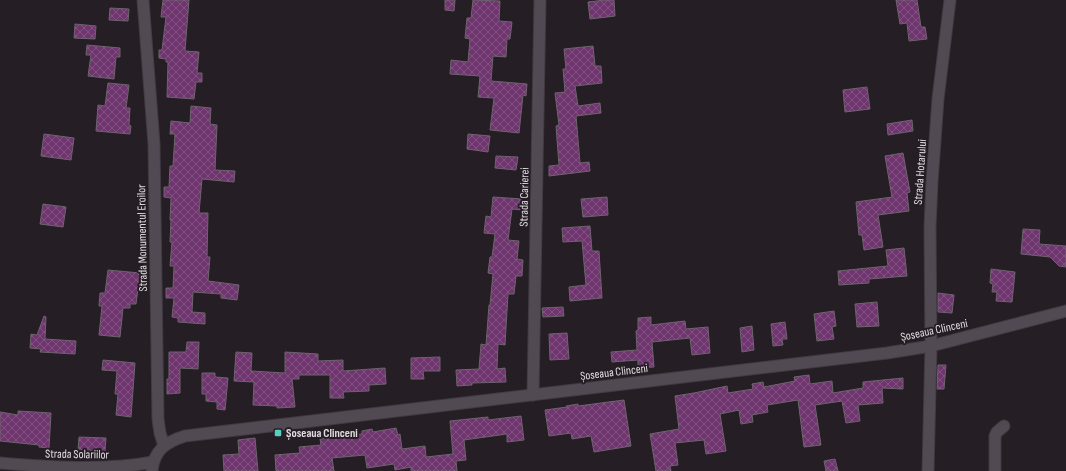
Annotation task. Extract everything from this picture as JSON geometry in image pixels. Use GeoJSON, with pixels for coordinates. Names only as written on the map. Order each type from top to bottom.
{"type":"FeatureCollection","features":[{"type":"Feature","properties":{"kind":"street","name":"Strada Monumentul Eroilor"},"geometry":{"type":"LineString","coordinates":[[143,0],[154,144],[158,419],[164,446]]}},
{"type":"Feature","properties":{"kind":"street","name":"Strada Carierei"},"geometry":{"type":"LineString","coordinates":[[533,395],[540,0]]}},
{"type":"Feature","properties":{"kind":"street","name":"Strada Hotarului"},"geometry":{"type":"LineString","coordinates":[[928,471],[931,346],[930,227],[932,182],[938,99],[950,0]]}},
{"type":"Feature","properties":{"kind":"street","name":"Șoseaua Clinceni"},"geometry":{"type":"LineString","coordinates":[[164,446],[174,439],[185,436],[887,354],[931,346],[1066,311]]}},
{"type":"Feature","properties":{"kind":"street"},"geometry":{"type":"LineString","coordinates":[[995,471],[995,436],[1000,428],[1004,426]]}},
{"type":"Feature","properties":{"kind":"street"},"geometry":{"type":"LineString","coordinates":[[152,467],[158,451],[164,446]]}},
{"type":"Feature","properties":{"kind":"street","name":"Strada Solariilor"},"geometry":{"type":"LineString","coordinates":[[0,463],[96,468],[138,466],[152,467]]}},
{"type":"Feature","properties":{"kind":"building"},"geometry":{"type":"Polygon","coordinates":[[[163,0],[189,0],[185,51],[199,52],[197,73],[202,73],[202,82],[196,82],[194,99],[167,97],[168,62],[166,62],[166,59],[159,58],[159,50],[162,50],[166,17],[161,17],[163,0]]]}},
{"type":"Feature","properties":{"kind":"building"},"geometry":{"type":"Polygon","coordinates":[[[445,0],[455,0],[454,11],[445,10],[445,0]]]}},
{"type":"Feature","properties":{"kind":"building"},"geometry":{"type":"Polygon","coordinates":[[[473,0],[500,1],[499,21],[512,22],[510,39],[507,39],[506,57],[493,56],[491,81],[527,84],[526,96],[523,95],[519,133],[490,130],[494,98],[478,97],[480,76],[450,74],[451,60],[468,62],[470,39],[465,38],[467,18],[471,18],[473,0]]]}},
{"type":"Feature","properties":{"kind":"building"},"geometry":{"type":"Polygon","coordinates":[[[614,0],[615,16],[590,19],[588,2],[614,0]]]}},
{"type":"Feature","properties":{"kind":"building"},"geometry":{"type":"Polygon","coordinates":[[[896,0],[917,0],[921,27],[925,27],[927,39],[909,41],[907,23],[900,24],[896,0]]]}},
{"type":"Feature","properties":{"kind":"building"},"geometry":{"type":"Polygon","coordinates":[[[110,8],[129,9],[128,21],[109,20],[110,8]]]}},
{"type":"Feature","properties":{"kind":"building"},"geometry":{"type":"Polygon","coordinates":[[[75,24],[96,26],[95,39],[74,38],[75,24]]]}},
{"type":"Feature","properties":{"kind":"building"},"geometry":{"type":"Polygon","coordinates":[[[87,45],[120,48],[120,57],[116,57],[114,79],[88,76],[91,55],[86,55],[87,45]]]}},
{"type":"Feature","properties":{"kind":"building"},"geometry":{"type":"Polygon","coordinates":[[[593,46],[595,66],[601,66],[602,83],[575,86],[578,106],[600,103],[601,113],[576,116],[580,163],[589,162],[590,171],[549,176],[549,166],[559,165],[556,126],[559,125],[555,93],[565,92],[563,69],[566,69],[564,49],[593,46]]]}},
{"type":"Feature","properties":{"kind":"building"},"geometry":{"type":"Polygon","coordinates":[[[108,83],[129,85],[126,108],[130,108],[130,134],[96,131],[98,105],[105,106],[108,83]]]}},
{"type":"Feature","properties":{"kind":"building"},"geometry":{"type":"Polygon","coordinates":[[[867,87],[870,109],[845,112],[843,90],[867,87]]]}},
{"type":"Feature","properties":{"kind":"building"},"geometry":{"type":"Polygon","coordinates":[[[191,106],[211,108],[210,124],[217,125],[215,170],[235,171],[234,182],[202,179],[199,213],[208,213],[207,257],[210,257],[208,281],[239,285],[237,300],[221,298],[221,294],[193,292],[192,312],[205,313],[205,324],[178,322],[178,318],[172,317],[174,298],[166,298],[166,288],[173,288],[174,266],[170,266],[172,242],[170,242],[171,198],[164,197],[164,187],[169,187],[170,166],[173,166],[175,134],[170,134],[171,121],[190,123],[191,106]]]}},
{"type":"Feature","properties":{"kind":"building"},"geometry":{"type":"Polygon","coordinates":[[[912,120],[913,131],[888,135],[887,124],[912,120]]]}},
{"type":"Feature","properties":{"kind":"building"},"geometry":{"type":"Polygon","coordinates":[[[44,134],[74,138],[71,160],[41,156],[44,134]]]}},
{"type":"Feature","properties":{"kind":"building"},"geometry":{"type":"Polygon","coordinates":[[[468,134],[490,136],[488,152],[467,149],[468,134]]]}},
{"type":"Feature","properties":{"kind":"building"},"geometry":{"type":"Polygon","coordinates":[[[903,153],[910,192],[907,193],[909,211],[878,215],[883,247],[864,250],[862,235],[859,235],[856,202],[892,197],[885,156],[903,153]]]}},
{"type":"Feature","properties":{"kind":"building"},"geometry":{"type":"Polygon","coordinates":[[[496,156],[518,157],[516,170],[495,168],[496,156]]]}},
{"type":"Feature","properties":{"kind":"building"},"geometry":{"type":"Polygon","coordinates":[[[493,197],[523,199],[522,210],[512,209],[508,240],[519,241],[517,259],[523,260],[522,276],[516,276],[514,294],[508,294],[505,345],[498,344],[497,369],[505,368],[506,382],[472,383],[472,385],[457,386],[456,370],[479,369],[481,344],[486,345],[493,274],[488,273],[495,234],[484,233],[486,216],[491,217],[493,197]]]}},
{"type":"Feature","properties":{"kind":"building"},"geometry":{"type":"Polygon","coordinates":[[[607,197],[608,215],[583,217],[581,199],[607,197]]]}},
{"type":"Feature","properties":{"kind":"building"},"geometry":{"type":"Polygon","coordinates":[[[43,204],[66,207],[63,227],[40,224],[43,204]]]}},
{"type":"Feature","properties":{"kind":"building"},"geometry":{"type":"Polygon","coordinates":[[[590,226],[592,251],[599,251],[602,298],[570,301],[569,287],[586,285],[582,241],[563,242],[562,228],[590,226]]]}},
{"type":"Feature","properties":{"kind":"building"},"geometry":{"type":"Polygon","coordinates":[[[1023,229],[1040,230],[1039,244],[1066,246],[1066,267],[1059,266],[1050,257],[1021,254],[1023,229]]]}},
{"type":"Feature","properties":{"kind":"building"},"geometry":{"type":"Polygon","coordinates":[[[904,248],[907,276],[869,279],[869,283],[839,285],[838,271],[888,266],[886,250],[904,248]]]}},
{"type":"Feature","properties":{"kind":"building"},"geometry":{"type":"Polygon","coordinates":[[[991,269],[1015,272],[1012,302],[996,301],[997,292],[992,292],[993,284],[990,283],[991,269]]]}},
{"type":"Feature","properties":{"kind":"building"},"geometry":{"type":"Polygon","coordinates":[[[108,270],[140,273],[136,304],[130,304],[130,308],[123,308],[120,337],[99,335],[102,306],[99,306],[100,293],[105,293],[108,270]]]}},
{"type":"Feature","properties":{"kind":"building"},"geometry":{"type":"Polygon","coordinates":[[[938,293],[954,295],[952,313],[938,312],[938,293]]]}},
{"type":"Feature","properties":{"kind":"building"},"geometry":{"type":"Polygon","coordinates":[[[877,302],[879,326],[857,327],[855,304],[877,302]]]}},
{"type":"Feature","properties":{"kind":"building"},"geometry":{"type":"Polygon","coordinates":[[[563,307],[564,316],[543,317],[542,308],[563,307]]]}},
{"type":"Feature","properties":{"kind":"building"},"geometry":{"type":"Polygon","coordinates":[[[834,311],[836,326],[832,327],[834,339],[817,341],[814,314],[834,311]]]}},
{"type":"Feature","properties":{"kind":"building"},"geometry":{"type":"Polygon","coordinates":[[[44,316],[46,317],[45,339],[76,341],[75,354],[40,352],[41,349],[30,348],[31,334],[37,335],[44,316]]]}},
{"type":"Feature","properties":{"kind":"building"},"geometry":{"type":"Polygon","coordinates":[[[651,317],[651,325],[685,321],[686,329],[708,327],[710,353],[692,355],[690,338],[652,342],[654,367],[638,368],[638,360],[612,362],[611,352],[637,350],[636,331],[638,330],[638,318],[651,317]]]}},
{"type":"Feature","properties":{"kind":"building"},"geometry":{"type":"Polygon","coordinates":[[[785,322],[787,339],[782,339],[783,345],[773,346],[771,324],[785,322]]]}},
{"type":"Feature","properties":{"kind":"building"},"geometry":{"type":"Polygon","coordinates":[[[752,326],[754,350],[742,352],[740,328],[752,326]]]}},
{"type":"Feature","properties":{"kind":"building"},"geometry":{"type":"Polygon","coordinates":[[[567,333],[569,359],[550,360],[549,334],[567,333]]]}},
{"type":"Feature","properties":{"kind":"building"},"geometry":{"type":"Polygon","coordinates":[[[187,342],[199,342],[198,369],[180,368],[180,393],[167,394],[167,379],[169,379],[169,352],[186,352],[187,342]]]}},
{"type":"Feature","properties":{"kind":"building"},"geometry":{"type":"Polygon","coordinates":[[[236,352],[252,353],[251,371],[285,373],[285,352],[318,354],[318,361],[343,360],[343,371],[385,368],[386,384],[369,385],[369,391],[343,392],[344,398],[330,398],[330,375],[299,375],[299,379],[292,379],[295,407],[277,408],[277,406],[253,405],[254,382],[234,381],[236,352]]]}},
{"type":"Feature","properties":{"kind":"building"},"geometry":{"type":"Polygon","coordinates":[[[440,357],[440,371],[423,371],[424,379],[411,379],[411,358],[440,357]]]}},
{"type":"Feature","properties":{"kind":"building"},"geometry":{"type":"Polygon","coordinates":[[[103,360],[135,363],[131,417],[116,415],[118,394],[115,394],[117,371],[102,370],[103,360]]]}},
{"type":"Feature","properties":{"kind":"building"},"geometry":{"type":"Polygon","coordinates":[[[938,365],[946,365],[944,389],[937,389],[938,365]]]}},
{"type":"Feature","properties":{"kind":"building"},"geometry":{"type":"Polygon","coordinates":[[[202,373],[215,373],[215,377],[228,378],[225,410],[217,409],[217,402],[206,401],[206,394],[202,394],[202,373]]]}},
{"type":"Feature","properties":{"kind":"building"},"geometry":{"type":"Polygon","coordinates":[[[809,375],[810,384],[832,381],[833,393],[863,388],[863,382],[903,378],[903,389],[882,388],[883,403],[858,405],[860,421],[846,423],[842,401],[815,405],[821,445],[804,447],[798,400],[767,405],[768,412],[752,415],[753,422],[741,424],[739,410],[720,414],[726,451],[706,454],[704,440],[675,443],[678,465],[670,466],[671,471],[656,471],[650,434],[679,429],[675,396],[727,386],[728,393],[753,389],[752,384],[763,382],[764,387],[795,381],[794,377],[809,375]]]}},
{"type":"Feature","properties":{"kind":"building"},"geometry":{"type":"Polygon","coordinates":[[[624,400],[631,446],[594,452],[591,436],[572,439],[571,433],[549,436],[545,410],[578,404],[578,406],[624,400]]]}},
{"type":"Feature","properties":{"kind":"building"},"geometry":{"type":"Polygon","coordinates":[[[18,411],[51,413],[49,448],[39,447],[39,445],[0,441],[0,412],[18,415],[18,411]]]}},
{"type":"Feature","properties":{"kind":"building"},"geometry":{"type":"Polygon","coordinates":[[[521,416],[524,440],[507,442],[507,434],[464,440],[466,460],[456,461],[457,471],[411,471],[411,467],[395,470],[394,464],[367,468],[365,455],[332,458],[334,471],[276,471],[275,455],[300,453],[299,447],[321,445],[320,439],[362,434],[362,431],[372,429],[373,432],[396,428],[398,435],[400,434],[402,449],[425,446],[426,457],[453,454],[450,421],[488,417],[488,420],[521,416]]]}},
{"type":"Feature","properties":{"kind":"building"},"geometry":{"type":"Polygon","coordinates":[[[79,437],[106,438],[105,451],[78,450],[79,437]]]}},
{"type":"Feature","properties":{"kind":"building"},"geometry":{"type":"Polygon","coordinates":[[[255,438],[258,471],[224,471],[223,455],[239,454],[238,440],[255,438]]]}},
{"type":"Feature","properties":{"kind":"building"},"geometry":{"type":"Polygon","coordinates":[[[835,459],[838,471],[826,471],[824,461],[835,459]]]}},
{"type":"Feature","properties":{"kind":"place","name":"Șoseaua Clinceni"},"geometry":{"type":"Point","coordinates":[278,433]}}]}
